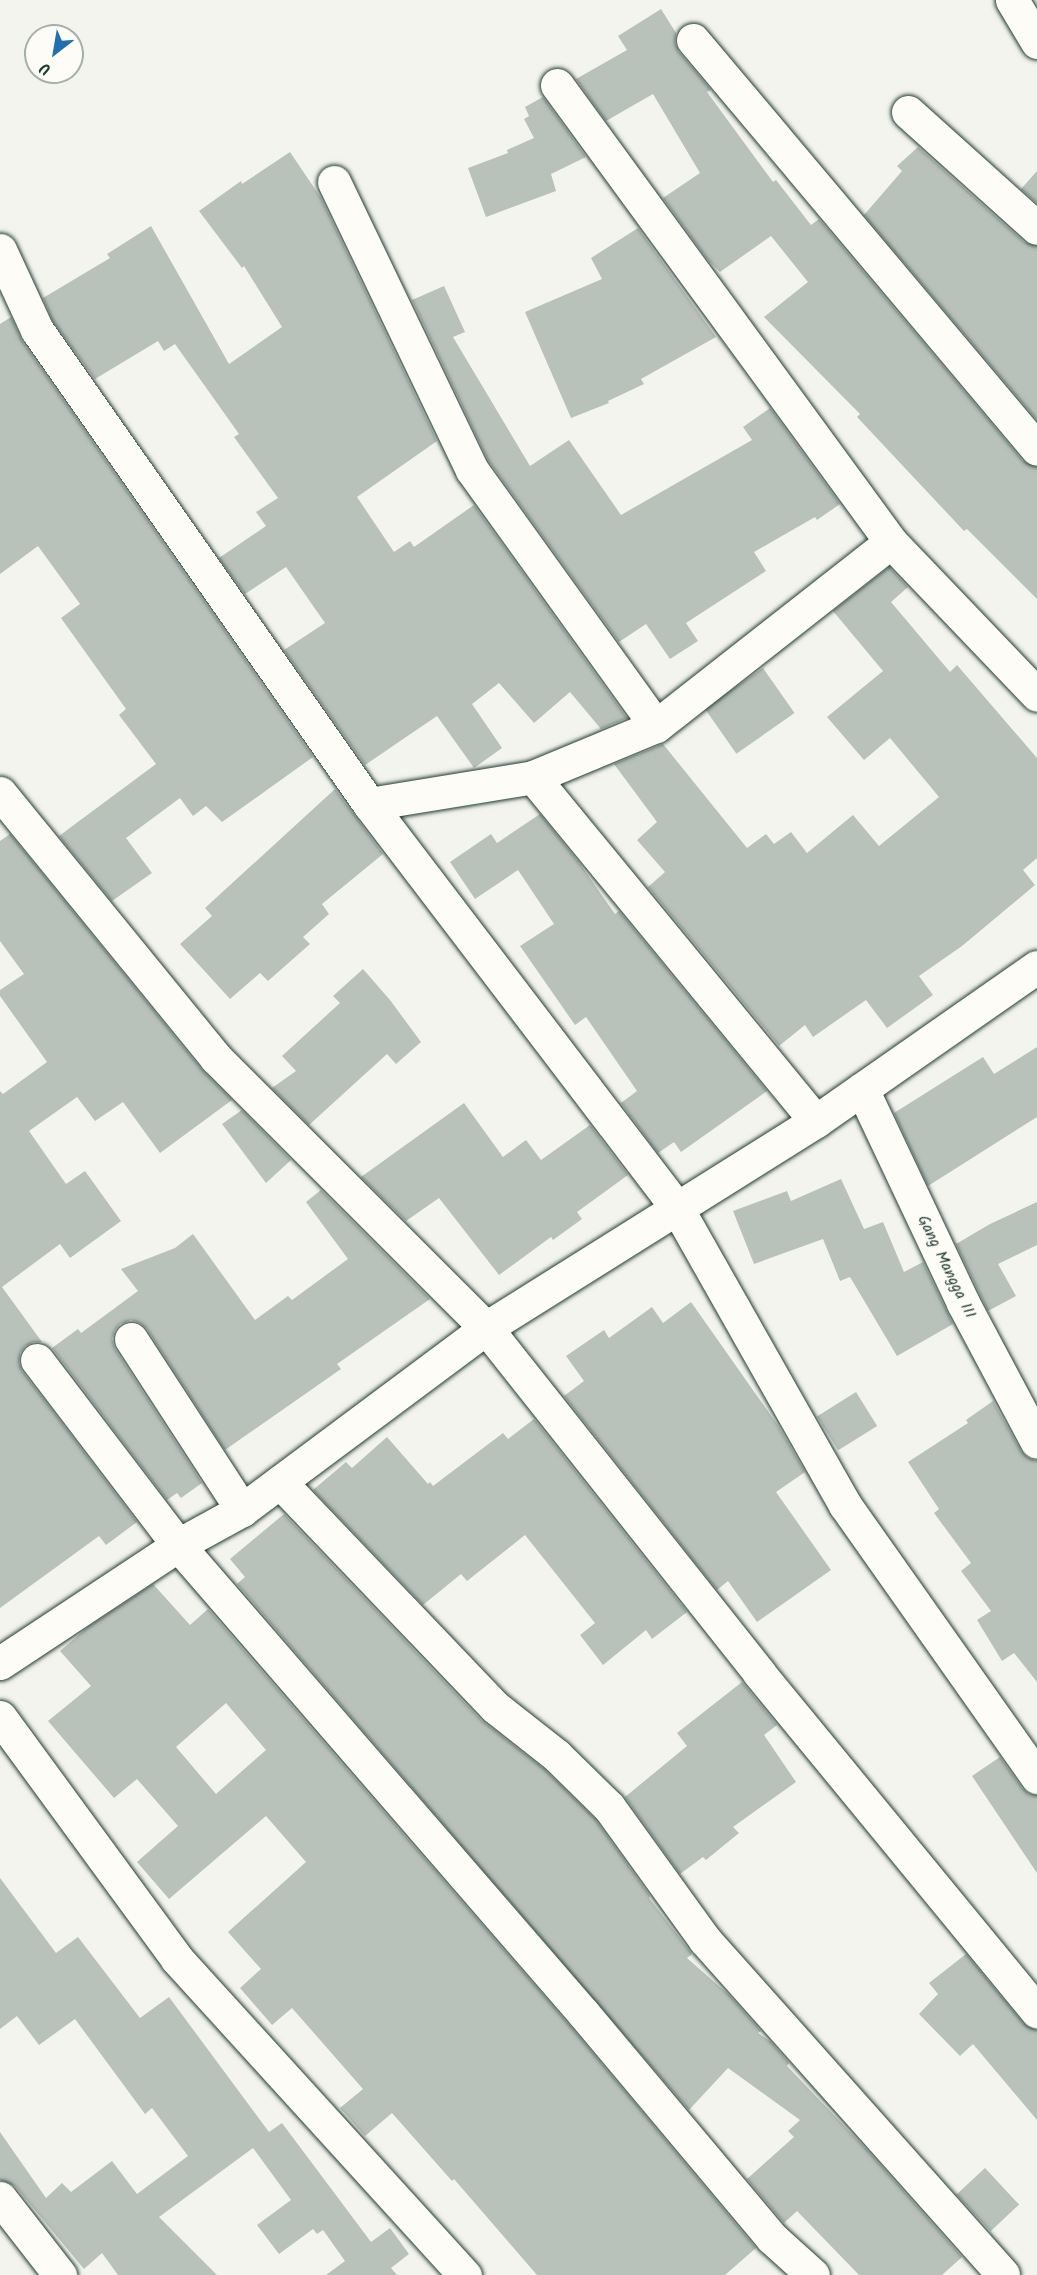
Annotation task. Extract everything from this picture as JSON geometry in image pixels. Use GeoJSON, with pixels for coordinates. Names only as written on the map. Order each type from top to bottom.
{"type":"FeatureCollection","features":[{"type":"Feature","properties":{"kind":"street"},"geometry":{"type":"LineString","coordinates":[[1012,0],[1037,42]]}},
{"type":"Feature","properties":{"kind":"street"},"geometry":{"type":"LineString","coordinates":[[693,40],[1037,449]]}},
{"type":"Feature","properties":{"kind":"street"},"geometry":{"type":"LineString","coordinates":[[557,86],[891,542],[1037,695]]}},
{"type":"Feature","properties":{"kind":"street"},"geometry":{"type":"LineString","coordinates":[[908,112],[1037,228]]}},
{"type":"Feature","properties":{"kind":"street"},"geometry":{"type":"LineString","coordinates":[[334,182],[472,470],[656,726]]}},
{"type":"Feature","properties":{"kind":"street"},"geometry":{"type":"LineString","coordinates":[[0,250],[37,330],[369,804],[677,1208],[845,1505],[1037,1777]]}},
{"type":"Feature","properties":{"kind":"street"},"geometry":{"type":"LineString","coordinates":[[369,804],[533,777],[656,726],[891,542]]}},
{"type":"Feature","properties":{"kind":"street"},"geometry":{"type":"LineString","coordinates":[[533,777],[816,1121]]}},
{"type":"Feature","properties":{"kind":"street"},"geometry":{"type":"LineString","coordinates":[[4,804],[216,1058],[486,1328],[759,1673],[1037,2011]]}},
{"type":"Feature","properties":{"kind":"street"},"geometry":{"type":"LineString","coordinates":[[6,1647],[178,1545],[242,1510],[486,1328],[816,1121],[1037,967]]}},
{"type":"Feature","properties":{"kind":"street","name":"Gang Mangga III"},"geometry":{"type":"LineString","coordinates":[[862,1089],[963,1304],[1037,1442]]}},
{"type":"Feature","properties":{"kind":"street"},"geometry":{"type":"LineString","coordinates":[[131,1339],[242,1510]]}},
{"type":"Feature","properties":{"kind":"street"},"geometry":{"type":"LineString","coordinates":[[37,1360],[178,1545],[585,2014],[772,2238],[813,2275]]}},
{"type":"Feature","properties":{"kind":"street"},"geometry":{"type":"LineString","coordinates":[[280,1482],[495,1707],[556,1755],[609,1807],[705,1940],[1003,2275]]}},
{"type":"Feature","properties":{"kind":"street"},"geometry":{"type":"LineString","coordinates":[[0,1717],[177,1959],[465,2275]]}},
{"type":"Feature","properties":{"kind":"street"},"geometry":{"type":"LineString","coordinates":[[0,2198],[60,2275]]}},
{"type":"Feature","properties":{"kind":"building"},"geometry":{"type":"Polygon","coordinates":[[[661,9],[676,33],[675,43],[679,52],[711,90],[707,92],[773,182],[776,180],[811,225],[819,219],[1023,461],[1037,467],[1037,599],[967,529],[964,531],[857,417],[860,414],[764,317],[808,282],[771,236],[720,272],[708,260],[663,198],[700,173],[653,94],[606,121],[576,79],[627,50],[618,36],[661,9]]]}},
{"type":"Feature","properties":{"kind":"building"},"geometry":{"type":"Polygon","coordinates":[[[543,97],[586,157],[551,174],[556,191],[486,217],[468,168],[508,153],[507,150],[534,138],[524,119],[529,116],[525,107],[543,97]]]}},
{"type":"Feature","properties":{"kind":"building"},"geometry":{"type":"Polygon","coordinates":[[[918,147],[1024,242],[1037,246],[1037,420],[864,215],[902,171],[897,166],[918,147]]]}},
{"type":"Feature","properties":{"kind":"building"},"geometry":{"type":"Polygon","coordinates":[[[290,152],[321,198],[437,441],[357,497],[394,552],[410,541],[414,547],[474,505],[627,718],[601,729],[570,692],[534,723],[499,683],[472,704],[502,748],[474,768],[437,716],[365,765],[284,650],[325,623],[286,567],[245,594],[219,558],[266,526],[256,512],[278,498],[234,437],[239,434],[175,344],[164,351],[158,341],[95,379],[53,321],[43,298],[110,258],[107,254],[151,226],[229,364],[282,327],[244,266],[242,268],[199,211],[241,181],[242,184],[290,152]]]}},
{"type":"Feature","properties":{"kind":"building"},"geometry":{"type":"Polygon","coordinates":[[[1037,171],[1037,203],[1021,189],[1037,171]]]}},
{"type":"Feature","properties":{"kind":"building"},"geometry":{"type":"Polygon","coordinates":[[[638,228],[716,337],[641,379],[644,384],[608,401],[609,403],[571,418],[525,312],[602,279],[591,258],[638,228]]]}},
{"type":"Feature","properties":{"kind":"building"},"geometry":{"type":"Polygon","coordinates":[[[444,286],[465,332],[453,337],[530,466],[569,440],[621,515],[752,440],[743,427],[770,408],[840,504],[817,520],[815,517],[754,552],[766,571],[686,623],[698,641],[670,659],[646,624],[619,642],[488,460],[412,300],[444,286]]]}},
{"type":"Feature","properties":{"kind":"building"},"geometry":{"type":"Polygon","coordinates":[[[11,317],[22,341],[313,757],[222,822],[206,806],[193,816],[180,798],[126,838],[152,873],[112,901],[59,836],[156,764],[119,715],[126,709],[61,618],[80,604],[38,546],[0,574],[0,324],[11,317]]]}},
{"type":"Feature","properties":{"kind":"building"},"geometry":{"type":"Polygon","coordinates":[[[889,567],[908,587],[891,602],[950,672],[957,665],[1037,758],[1037,858],[1023,870],[1035,885],[962,946],[919,976],[933,995],[887,1028],[866,1000],[813,1037],[805,1025],[779,1046],[648,887],[665,872],[637,840],[657,822],[614,764],[663,744],[747,848],[766,834],[774,844],[791,832],[807,853],[853,815],[879,846],[939,797],[890,738],[864,760],[827,717],[883,671],[833,611],[889,567]]]}},
{"type":"Feature","properties":{"kind":"building"},"geometry":{"type":"Polygon","coordinates":[[[763,668],[795,713],[736,754],[705,709],[763,668]]]}},
{"type":"Feature","properties":{"kind":"building"},"geometry":{"type":"Polygon","coordinates":[[[335,789],[383,854],[322,904],[329,914],[303,937],[310,944],[268,981],[260,973],[230,999],[180,944],[212,916],[205,908],[335,789]]]}},
{"type":"Feature","properties":{"kind":"building"},"geometry":{"type":"Polygon","coordinates":[[[540,814],[580,864],[615,914],[619,911],[767,1091],[681,1152],[674,1142],[658,1153],[621,1103],[637,1091],[586,1017],[575,1025],[520,946],[554,924],[518,870],[475,899],[450,862],[491,834],[497,843],[540,814]]]}},
{"type":"Feature","properties":{"kind":"building"},"geometry":{"type":"Polygon","coordinates":[[[10,834],[202,1070],[232,1100],[160,1153],[123,1102],[95,1121],[77,1097],[29,1131],[66,1184],[85,1171],[121,1221],[70,1258],[60,1244],[2,1287],[42,1342],[34,1342],[25,1346],[20,1353],[19,1363],[22,1371],[137,1522],[106,1545],[99,1536],[0,1608],[0,1091],[3,1094],[47,1062],[0,996],[0,990],[24,974],[0,941],[0,841],[10,834]]]}},
{"type":"Feature","properties":{"kind":"building"},"geometry":{"type":"Polygon","coordinates":[[[363,969],[390,1000],[421,1042],[396,1064],[387,1054],[309,1125],[272,1088],[296,1071],[282,1056],[340,1003],[333,996],[363,969]]]}},
{"type":"Feature","properties":{"kind":"building"},"geometry":{"type":"Polygon","coordinates":[[[1037,1047],[1037,1117],[928,1186],[894,1113],[983,1057],[994,1074],[1037,1047]]]}},
{"type":"Feature","properties":{"kind":"building"},"geometry":{"type":"Polygon","coordinates":[[[464,1103],[503,1157],[526,1140],[541,1160],[590,1125],[628,1175],[577,1212],[582,1219],[553,1240],[551,1237],[499,1275],[439,1198],[406,1221],[361,1177],[464,1103]]]}},
{"type":"Feature","properties":{"kind":"building"},"geometry":{"type":"Polygon","coordinates":[[[242,1110],[291,1160],[266,1183],[222,1124],[242,1110]]]}},
{"type":"Feature","properties":{"kind":"building"},"geometry":{"type":"Polygon","coordinates":[[[841,1179],[864,1229],[883,1222],[904,1272],[923,1262],[953,1324],[897,1356],[850,1277],[840,1281],[823,1239],[754,1264],[733,1211],[787,1191],[791,1201],[841,1179]]]}},
{"type":"Feature","properties":{"kind":"building"},"geometry":{"type":"Polygon","coordinates":[[[321,1190],[430,1299],[337,1364],[341,1369],[225,1450],[147,1329],[131,1320],[120,1324],[112,1339],[115,1349],[202,1483],[181,1498],[177,1493],[167,1500],[52,1348],[78,1329],[81,1333],[138,1291],[121,1269],[175,1248],[193,1234],[255,1320],[288,1296],[292,1300],[348,1259],[306,1202],[321,1190]]]}},
{"type":"Feature","properties":{"kind":"building"},"geometry":{"type":"Polygon","coordinates":[[[1037,1202],[1037,1245],[998,1264],[1016,1296],[988,1311],[956,1244],[990,1224],[1037,1202]]]}},
{"type":"Feature","properties":{"kind":"building"},"geometry":{"type":"Polygon","coordinates":[[[691,1302],[779,1427],[805,1472],[776,1492],[831,1570],[757,1622],[728,1581],[717,1590],[564,1396],[584,1381],[566,1356],[604,1330],[609,1338],[652,1307],[663,1323],[691,1302]]]}},
{"type":"Feature","properties":{"kind":"building"},"geometry":{"type":"Polygon","coordinates":[[[856,1392],[877,1426],[838,1450],[817,1416],[856,1392]]]}},
{"type":"Feature","properties":{"kind":"building"},"geometry":{"type":"Polygon","coordinates":[[[993,1401],[1021,1451],[1028,1458],[1037,1461],[1037,1682],[1014,1653],[1002,1661],[977,1620],[991,1611],[961,1571],[971,1563],[934,1513],[939,1509],[908,1462],[968,1423],[966,1420],[993,1401]]]}},
{"type":"Feature","properties":{"kind":"building"},"geometry":{"type":"Polygon","coordinates":[[[534,1419],[687,1612],[652,1639],[646,1630],[603,1665],[580,1635],[595,1623],[525,1535],[467,1581],[461,1574],[423,1605],[313,1490],[346,1462],[352,1468],[387,1437],[428,1484],[430,1482],[433,1486],[503,1433],[508,1439],[534,1419]]]}},
{"type":"Feature","properties":{"kind":"building"},"geometry":{"type":"Polygon","coordinates":[[[284,1514],[481,1720],[544,1769],[595,1819],[650,1896],[649,1898],[692,1954],[687,1958],[729,1995],[761,2031],[758,2033],[771,2042],[789,2063],[787,2066],[868,2151],[962,2257],[942,2275],[859,2275],[797,2211],[784,2223],[747,2179],[794,2137],[788,2131],[800,2120],[728,2068],[689,2110],[237,1584],[245,1577],[230,1559],[284,1514]]]}},
{"type":"Feature","properties":{"kind":"building"},"geometry":{"type":"Polygon","coordinates":[[[153,1584],[190,1625],[208,1609],[570,2026],[756,2248],[725,2275],[537,2275],[454,2179],[452,2181],[392,2113],[365,2136],[340,2108],[363,2089],[292,2008],[272,2025],[240,1988],[261,1969],[228,1932],[306,1862],[266,1816],[169,1899],[137,1862],[178,1826],[137,1779],[114,1798],[48,1721],[91,1686],[60,1651],[88,1627],[153,1584]],[[226,1703],[176,1747],[216,1794],[266,1750],[226,1703]]]}},
{"type":"Feature","properties":{"kind":"building"},"geometry":{"type":"Polygon","coordinates":[[[742,1682],[777,1725],[764,1735],[796,1782],[733,1827],[739,1833],[706,1860],[703,1857],[680,1874],[625,1797],[687,1746],[677,1733],[742,1682]]]}},
{"type":"Feature","properties":{"kind":"building"},"geometry":{"type":"Polygon","coordinates":[[[1000,1757],[1022,1788],[1029,1794],[1037,1795],[1037,1873],[972,1776],[1000,1757]]]}},
{"type":"Feature","properties":{"kind":"building"},"geometry":{"type":"Polygon","coordinates":[[[0,1878],[56,1953],[78,1937],[140,2018],[169,1997],[269,2132],[282,2123],[371,2242],[390,2228],[409,2254],[391,2268],[397,2275],[326,2275],[345,2261],[323,2230],[317,2234],[313,2229],[279,2254],[257,2225],[291,2200],[253,2148],[159,2217],[217,2275],[118,2275],[102,2253],[84,2269],[15,2186],[0,2180],[0,2132],[46,2198],[62,2183],[71,2192],[112,2161],[137,2194],[188,2156],[152,2108],[145,2114],[75,2019],[39,2045],[17,2016],[0,2029],[0,1878]]]}},
{"type":"Feature","properties":{"kind":"building"},"geometry":{"type":"Polygon","coordinates":[[[966,1954],[1023,2023],[1037,2030],[1037,2120],[973,2044],[960,2056],[919,2014],[938,1994],[929,1983],[966,1954]]]}},
{"type":"Feature","properties":{"kind":"building"},"geometry":{"type":"Polygon","coordinates":[[[985,2168],[1019,2205],[991,2231],[956,2195],[985,2168]]]}}]}
